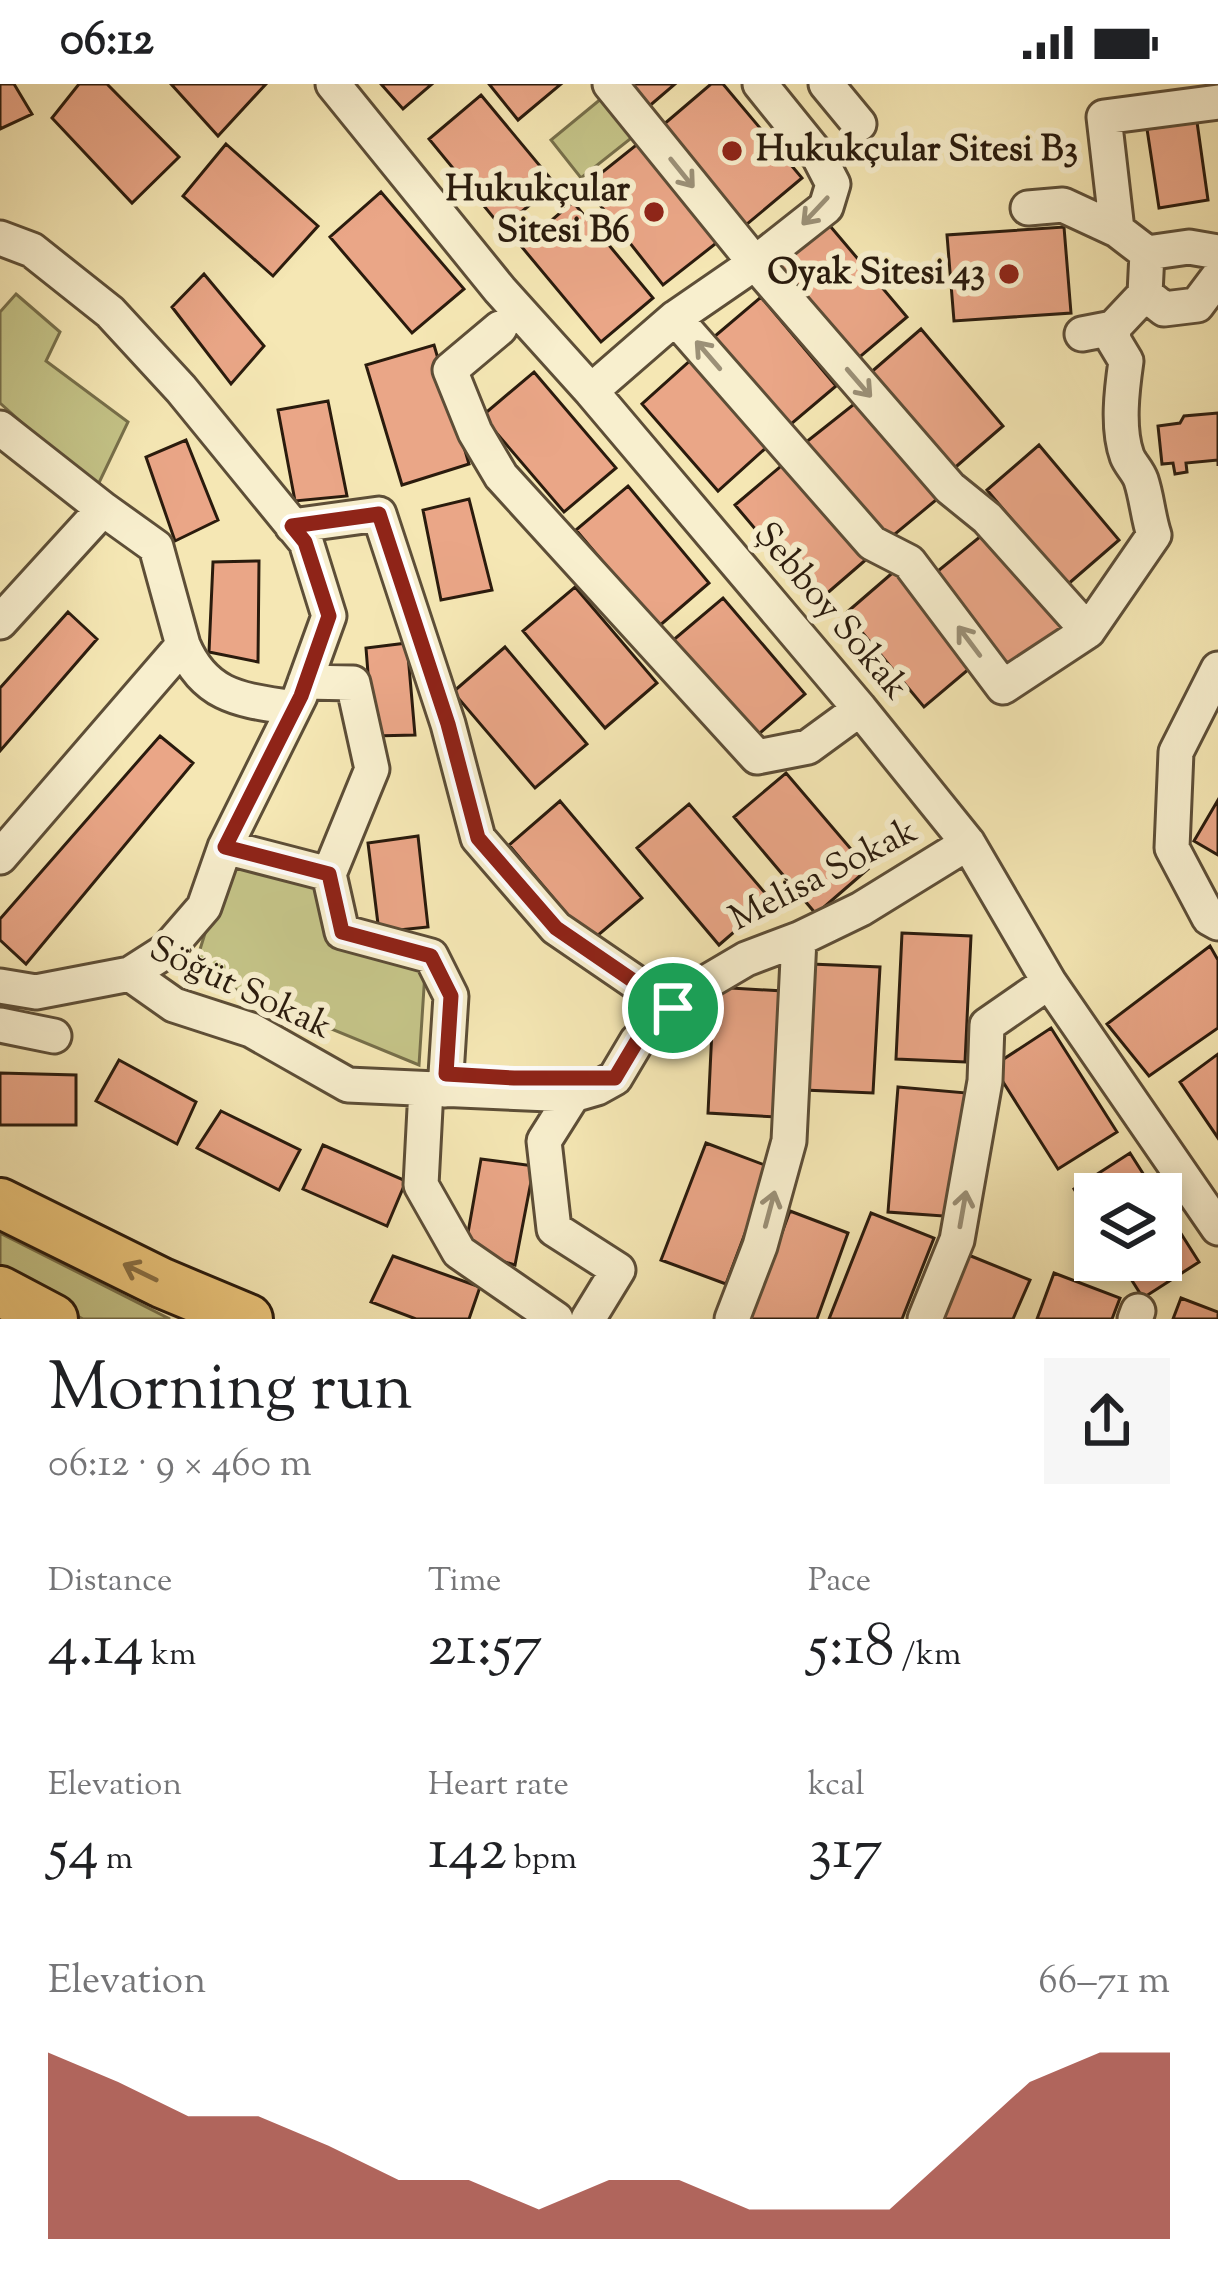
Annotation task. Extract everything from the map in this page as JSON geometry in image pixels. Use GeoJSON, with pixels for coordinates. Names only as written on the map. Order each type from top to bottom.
{"type":"FeatureCollection","features":[{"type":"Feature","properties":{"kind":"highway"},"geometry":{"type":"LineString","coordinates":[[0,1203],[162,1283],[248,1319]]}},
{"type":"Feature","properties":{"kind":"highway"},"geometry":{"type":"LineString","coordinates":[[0,1291],[53,1319]]}},
{"type":"Feature","properties":{"kind":"street","name":"Şebboy Sokak"},"geometry":{"type":"LineString","coordinates":[[333,84],[500,290],[591,391],[968,843],[1048,982],[1218,1228]]}},
{"type":"Feature","properties":{"kind":"street"},"geometry":{"type":"LineString","coordinates":[[610,84],[754,263],[950,488],[988,518],[1088,631]]}},
{"type":"Feature","properties":{"kind":"street"},"geometry":{"type":"LineString","coordinates":[[591,391],[675,318],[826,207],[833,184],[820,157],[760,84]]}},
{"type":"Feature","properties":{"kind":"street"},"geometry":{"type":"LineString","coordinates":[[826,84],[859,124]]}},
{"type":"Feature","properties":{"kind":"street"},"geometry":{"type":"LineString","coordinates":[[1117,230],[1104,117],[1218,102]]}},
{"type":"Feature","properties":{"kind":"street"},"geometry":{"type":"LineString","coordinates":[[1028,208],[1063,205],[1117,230],[1147,253],[1189,247],[1218,252]]}},
{"type":"Feature","properties":{"kind":"street"},"geometry":{"type":"LineString","coordinates":[[0,238],[32,250],[110,312],[181,389],[305,542],[329,616],[300,695],[225,847],[204,907],[166,951],[130,974]]}},
{"type":"Feature","properties":{"kind":"street"},"geometry":{"type":"LineString","coordinates":[[675,318],[872,543],[909,562],[1004,687],[1088,631],[1154,536],[1143,484],[1127,458],[1121,383],[1126,361],[1114,340],[1097,331],[1145,294],[1147,253]]}},
{"type":"Feature","properties":{"kind":"street"},"geometry":{"type":"LineString","coordinates":[[1145,294],[1164,309],[1197,305],[1218,277]]}},
{"type":"Feature","properties":{"kind":"street"},"geometry":{"type":"LineString","coordinates":[[500,328],[450,370],[492,461],[757,757],[808,747],[860,709]]}},
{"type":"Feature","properties":{"kind":"street"},"geometry":{"type":"LineString","coordinates":[[0,428],[157,547],[192,666],[231,698],[300,695],[353,683],[372,769],[329,874],[342,932],[431,956],[451,996],[422,1185],[459,1252],[556,1319]]}},
{"type":"Feature","properties":{"kind":"street"},"geometry":{"type":"LineString","coordinates":[[0,622],[104,509]]}},
{"type":"Feature","properties":{"kind":"street"},"geometry":{"type":"LineString","coordinates":[[292,526],[379,514],[448,724],[478,838],[556,928],[673,1008]]}},
{"type":"Feature","properties":{"kind":"street"},"geometry":{"type":"LineString","coordinates":[[0,857],[183,645]]}},
{"type":"Feature","properties":{"kind":"street"},"geometry":{"type":"LineString","coordinates":[[1217,674],[1176,752],[1172,848],[1209,917],[1218,923]]}},
{"type":"Feature","properties":{"kind":"street","name":"Melisa Sokak"},"geometry":{"type":"LineString","coordinates":[[615,1078],[637,1041],[690,992],[746,959],[861,909],[968,843]]}},
{"type":"Feature","properties":{"kind":"street"},"geometry":{"type":"LineString","coordinates":[[225,847],[329,874]]}},
{"type":"Feature","properties":{"kind":"street"},"geometry":{"type":"LineString","coordinates":[[732,1319],[760,1246],[789,1141],[799,939]]}},
{"type":"Feature","properties":{"kind":"street","name":"Söğüt Sokak"},"geometry":{"type":"LineString","coordinates":[[0,986],[36,992],[130,974],[174,1005],[251,1030],[348,1085],[439,1084]]}},
{"type":"Feature","properties":{"kind":"street"},"geometry":{"type":"LineString","coordinates":[[925,1319],[957,1240],[985,1081],[987,1025],[1048,982]]}},
{"type":"Feature","properties":{"kind":"street"},"geometry":{"type":"LineString","coordinates":[[0,1025],[55,1036]]}},
{"type":"Feature","properties":{"kind":"street"},"geometry":{"type":"LineString","coordinates":[[439,1084],[615,1078]]}},
{"type":"Feature","properties":{"kind":"street"},"geometry":{"type":"LineString","coordinates":[[439,1084],[572,1095],[615,1078]]}},
{"type":"Feature","properties":{"kind":"street"},"geometry":{"type":"LineString","coordinates":[[572,1095],[544,1141],[554,1229],[619,1270],[588,1319]]}},
{"type":"Feature","properties":{"kind":"shaded area"},"geometry":{"type":"Polygon","coordinates":[[[613,89],[644,128],[581,178],[551,140],[613,89]]]}},
{"type":"Feature","properties":{"kind":"shaded area"},"geometry":{"type":"Polygon","coordinates":[[[16,294],[60,332],[46,361],[128,422],[96,489],[0,403],[0,312],[16,294]]]}},
{"type":"Feature","properties":{"kind":"shaded area"},"geometry":{"type":"Polygon","coordinates":[[[229,856],[317,883],[332,943],[425,972],[419,1065],[193,972],[229,856]]]}},
{"type":"Feature","properties":{"kind":"shaded area"},"geometry":{"type":"Polygon","coordinates":[[[0,1233],[170,1319],[83,1319],[0,1275],[0,1233]]]}},
{"type":"Feature","properties":{"kind":"building"},"geometry":{"type":"Polygon","coordinates":[[[0,84],[14,84],[32,114],[0,129],[0,84]]]}},
{"type":"Feature","properties":{"kind":"building"},"geometry":{"type":"Polygon","coordinates":[[[79,84],[107,84],[179,157],[132,203],[52,118],[79,84]]]}},
{"type":"Feature","properties":{"kind":"building"},"geometry":{"type":"Polygon","coordinates":[[[171,84],[266,84],[218,136],[171,84]]]}},
{"type":"Feature","properties":{"kind":"building"},"geometry":{"type":"Polygon","coordinates":[[[381,84],[432,84],[403,109],[381,84]]]}},
{"type":"Feature","properties":{"kind":"building"},"geometry":{"type":"Polygon","coordinates":[[[489,84],[561,84],[518,120],[489,84]]]}},
{"type":"Feature","properties":{"kind":"building"},"geometry":{"type":"Polygon","coordinates":[[[627,84],[675,84],[647,108],[627,84]]]}},
{"type":"Feature","properties":{"kind":"building","name":"Hukukçular Sitesi B3"},"geometry":{"type":"Polygon","coordinates":[[[711,84],[723,84],[802,178],[746,225],[663,125],[711,84]]]}},
{"type":"Feature","properties":{"kind":"building"},"geometry":{"type":"Polygon","coordinates":[[[481,95],[555,184],[502,228],[429,139],[481,95]]]}},
{"type":"Feature","properties":{"kind":"building"},"geometry":{"type":"Polygon","coordinates":[[[1197,122],[1208,200],[1159,208],[1147,129],[1197,122]]]}},
{"type":"Feature","properties":{"kind":"building","name":"Hukukçular Sitesi B6"},"geometry":{"type":"Polygon","coordinates":[[[645,138],[724,237],[663,285],[585,186],[645,138]]]}},
{"type":"Feature","properties":{"kind":"building"},"geometry":{"type":"Polygon","coordinates":[[[226,144],[318,226],[273,276],[183,196],[226,144]]]}},
{"type":"Feature","properties":{"kind":"building"},"geometry":{"type":"Polygon","coordinates":[[[381,192],[464,289],[412,333],[330,237],[381,192]]]}},
{"type":"Feature","properties":{"kind":"building"},"geometry":{"type":"Polygon","coordinates":[[[573,202],[653,298],[601,342],[521,246],[573,202]]]}},
{"type":"Feature","properties":{"kind":"building"},"geometry":{"type":"Polygon","coordinates":[[[825,220],[907,317],[855,361],[773,265],[825,220]]]}},
{"type":"Feature","properties":{"kind":"building","name":"Oyak Sitesi 43"},"geometry":{"type":"Polygon","coordinates":[[[1064,227],[1071,313],[954,321],[947,235],[1064,227]]]}},
{"type":"Feature","properties":{"kind":"building"},"geometry":{"type":"Polygon","coordinates":[[[204,274],[264,346],[231,384],[172,307],[204,274]]]}},
{"type":"Feature","properties":{"kind":"building"},"geometry":{"type":"Polygon","coordinates":[[[761,297],[836,386],[784,430],[708,342],[761,297]]]}},
{"type":"Feature","properties":{"kind":"building"},"geometry":{"type":"Polygon","coordinates":[[[921,329],[1003,426],[951,471],[869,374],[921,329]]]}},
{"type":"Feature","properties":{"kind":"building"},"geometry":{"type":"Polygon","coordinates":[[[434,345],[469,464],[402,485],[366,365],[434,345]]]}},
{"type":"Feature","properties":{"kind":"building"},"geometry":{"type":"Polygon","coordinates":[[[692,359],[768,446],[718,491],[642,404],[692,359]]]}},
{"type":"Feature","properties":{"kind":"building"},"geometry":{"type":"Polygon","coordinates":[[[534,372],[616,468],[564,512],[482,416],[534,372]]]}},
{"type":"Feature","properties":{"kind":"building"},"geometry":{"type":"Polygon","coordinates":[[[328,401],[347,496],[295,501],[278,410],[328,401]]]}},
{"type":"Feature","properties":{"kind":"building"},"geometry":{"type":"Polygon","coordinates":[[[858,401],[942,495],[889,539],[805,443],[858,401]]]}},
{"type":"Feature","properties":{"kind":"building"},"geometry":{"type":"Polygon","coordinates":[[[1218,413],[1218,460],[1186,463],[1187,472],[1175,474],[1173,463],[1162,464],[1158,426],[1180,423],[1184,416],[1218,413]]]}},
{"type":"Feature","properties":{"kind":"building"},"geometry":{"type":"Polygon","coordinates":[[[186,440],[218,520],[175,541],[146,457],[186,440]]]}},
{"type":"Feature","properties":{"kind":"building"},"geometry":{"type":"Polygon","coordinates":[[[1039,445],[1119,540],[1067,585],[987,490],[1039,445]]]}},
{"type":"Feature","properties":{"kind":"building"},"geometry":{"type":"Polygon","coordinates":[[[787,461],[869,557],[817,602],[735,505],[787,461]]]}},
{"type":"Feature","properties":{"kind":"building"},"geometry":{"type":"Polygon","coordinates":[[[628,486],[709,583],[658,627],[576,530],[628,486]]]}},
{"type":"Feature","properties":{"kind":"building"},"geometry":{"type":"Polygon","coordinates":[[[469,499],[492,590],[441,600],[423,510],[469,499]]]}},
{"type":"Feature","properties":{"kind":"building"},"geometry":{"type":"Polygon","coordinates":[[[987,531],[1063,627],[1008,671],[933,575],[987,531]]]}},
{"type":"Feature","properties":{"kind":"building"},"geometry":{"type":"Polygon","coordinates":[[[259,561],[258,662],[209,652],[213,562],[259,561]]]}},
{"type":"Feature","properties":{"kind":"building"},"geometry":{"type":"Polygon","coordinates":[[[897,569],[976,663],[924,707],[846,613],[897,569]]]}},
{"type":"Feature","properties":{"kind":"building"},"geometry":{"type":"Polygon","coordinates":[[[575,587],[657,683],[605,728],[523,631],[575,587]]]}},
{"type":"Feature","properties":{"kind":"building"},"geometry":{"type":"Polygon","coordinates":[[[723,598],[805,694],[753,739],[671,642],[723,598]]]}},
{"type":"Feature","properties":{"kind":"building"},"geometry":{"type":"Polygon","coordinates":[[[68,612],[97,639],[0,751],[0,688],[68,612]]]}},
{"type":"Feature","properties":{"kind":"building"},"geometry":{"type":"Polygon","coordinates":[[[407,643],[415,735],[373,736],[366,648],[407,643]]]}},
{"type":"Feature","properties":{"kind":"building"},"geometry":{"type":"Polygon","coordinates":[[[505,647],[587,744],[535,788],[453,692],[505,647]]]}},
{"type":"Feature","properties":{"kind":"building"},"geometry":{"type":"Polygon","coordinates":[[[160,736],[193,763],[26,964],[0,940],[0,919],[160,736]]]}},
{"type":"Feature","properties":{"kind":"building"},"geometry":{"type":"Polygon","coordinates":[[[786,773],[868,869],[816,914],[734,817],[786,773]]]}},
{"type":"Feature","properties":{"kind":"building"},"geometry":{"type":"Polygon","coordinates":[[[1218,800],[1218,855],[1194,841],[1218,800]]]}},
{"type":"Feature","properties":{"kind":"building"},"geometry":{"type":"Polygon","coordinates":[[[560,801],[642,898],[590,942],[509,845],[560,801]]]}},
{"type":"Feature","properties":{"kind":"building"},"geometry":{"type":"Polygon","coordinates":[[[689,804],[771,900],[719,945],[637,848],[689,804]]]}},
{"type":"Feature","properties":{"kind":"building"},"geometry":{"type":"Polygon","coordinates":[[[418,836],[428,927],[379,932],[368,843],[418,836]]]}},
{"type":"Feature","properties":{"kind":"building"},"geometry":{"type":"Polygon","coordinates":[[[902,933],[971,936],[965,1062],[896,1059],[902,933]]]}},
{"type":"Feature","properties":{"kind":"building"},"geometry":{"type":"Polygon","coordinates":[[[1210,946],[1218,960],[1218,1028],[1149,1076],[1107,1024],[1210,946]]]}},
{"type":"Feature","properties":{"kind":"building"},"geometry":{"type":"Polygon","coordinates":[[[811,964],[880,967],[873,1093],[804,1090],[811,964]]]}},
{"type":"Feature","properties":{"kind":"building"},"geometry":{"type":"Polygon","coordinates":[[[714,987],[783,991],[777,1117],[708,1113],[714,987]]]}},
{"type":"Feature","properties":{"kind":"building"},"geometry":{"type":"Polygon","coordinates":[[[1051,1028],[1117,1132],[1058,1169],[993,1066],[1051,1028]]]}},
{"type":"Feature","properties":{"kind":"building"},"geometry":{"type":"Polygon","coordinates":[[[1218,1054],[1218,1138],[1180,1082],[1218,1054]]]}},
{"type":"Feature","properties":{"kind":"building"},"geometry":{"type":"Polygon","coordinates":[[[119,1060],[196,1102],[177,1144],[96,1101],[119,1060]]]}},
{"type":"Feature","properties":{"kind":"building"},"geometry":{"type":"Polygon","coordinates":[[[0,1073],[76,1075],[76,1125],[0,1125],[0,1073]]]}},
{"type":"Feature","properties":{"kind":"building"},"geometry":{"type":"Polygon","coordinates":[[[898,1087],[967,1093],[957,1217],[888,1212],[898,1087]]]}},
{"type":"Feature","properties":{"kind":"building"},"geometry":{"type":"Polygon","coordinates":[[[221,1111],[300,1150],[279,1190],[197,1148],[221,1111]]]}},
{"type":"Feature","properties":{"kind":"building"},"geometry":{"type":"Polygon","coordinates":[[[706,1143],[770,1167],[726,1284],[661,1260],[706,1143]]]}},
{"type":"Feature","properties":{"kind":"building"},"geometry":{"type":"Polygon","coordinates":[[[323,1145],[406,1181],[387,1226],[303,1189],[323,1145]]]}},
{"type":"Feature","properties":{"kind":"building"},"geometry":{"type":"Polygon","coordinates":[[[1130,1153],[1143,1173],[1099,1173],[1130,1153]]]}},
{"type":"Feature","properties":{"kind":"building"},"geometry":{"type":"Polygon","coordinates":[[[481,1159],[534,1166],[515,1265],[465,1250],[481,1159]]]}},
{"type":"Feature","properties":{"kind":"building"},"geometry":{"type":"Polygon","coordinates":[[[790,1211],[848,1233],[817,1319],[750,1319],[790,1211]]]}},
{"type":"Feature","properties":{"kind":"building"},"geometry":{"type":"Polygon","coordinates":[[[871,1213],[934,1238],[902,1319],[829,1319],[871,1213]]]}},
{"type":"Feature","properties":{"kind":"building"},"geometry":{"type":"Polygon","coordinates":[[[1182,1235],[1199,1262],[1182,1273],[1182,1235]]]}},
{"type":"Feature","properties":{"kind":"building"},"geometry":{"type":"Polygon","coordinates":[[[966,1254],[1030,1280],[1013,1319],[939,1319],[966,1254]]]}},
{"type":"Feature","properties":{"kind":"building"},"geometry":{"type":"Polygon","coordinates":[[[393,1256],[480,1287],[469,1319],[416,1319],[371,1302],[393,1256]]]}},
{"type":"Feature","properties":{"kind":"building"},"geometry":{"type":"Polygon","coordinates":[[[1054,1273],[1120,1298],[1112,1319],[1037,1319],[1054,1273]]]}},
{"type":"Feature","properties":{"kind":"building"},"geometry":{"type":"Polygon","coordinates":[[[1132,1281],[1169,1281],[1143,1298],[1132,1281]]]}},
{"type":"Feature","properties":{"kind":"building"},"geometry":{"type":"Polygon","coordinates":[[[1181,1298],[1218,1312],[1218,1319],[1173,1319],[1181,1298]]]}},
{"type":"Feature","properties":{"kind":"place","name":"Hukukçular Sitesi B3"},"geometry":{"type":"Point","coordinates":[732,151]}},
{"type":"Feature","properties":{"kind":"place","name":"Hukukçular Sitesi B6"},"geometry":{"type":"Point","coordinates":[654,212]}},
{"type":"Feature","properties":{"kind":"place","name":"Oyak Sitesi 43"},"geometry":{"type":"Point","coordinates":[1009,274]}},
{"type":"Feature","properties":{"kind":"route"},"geometry":{"type":"LineString","coordinates":[[379,514],[448,724],[478,838],[556,928],[673,1008],[637,1041],[615,1078],[446,1074],[451,996],[431,956],[342,932],[329,874],[225,847],[301,696],[329,616],[305,542],[292,526],[379,514]]}}]}
